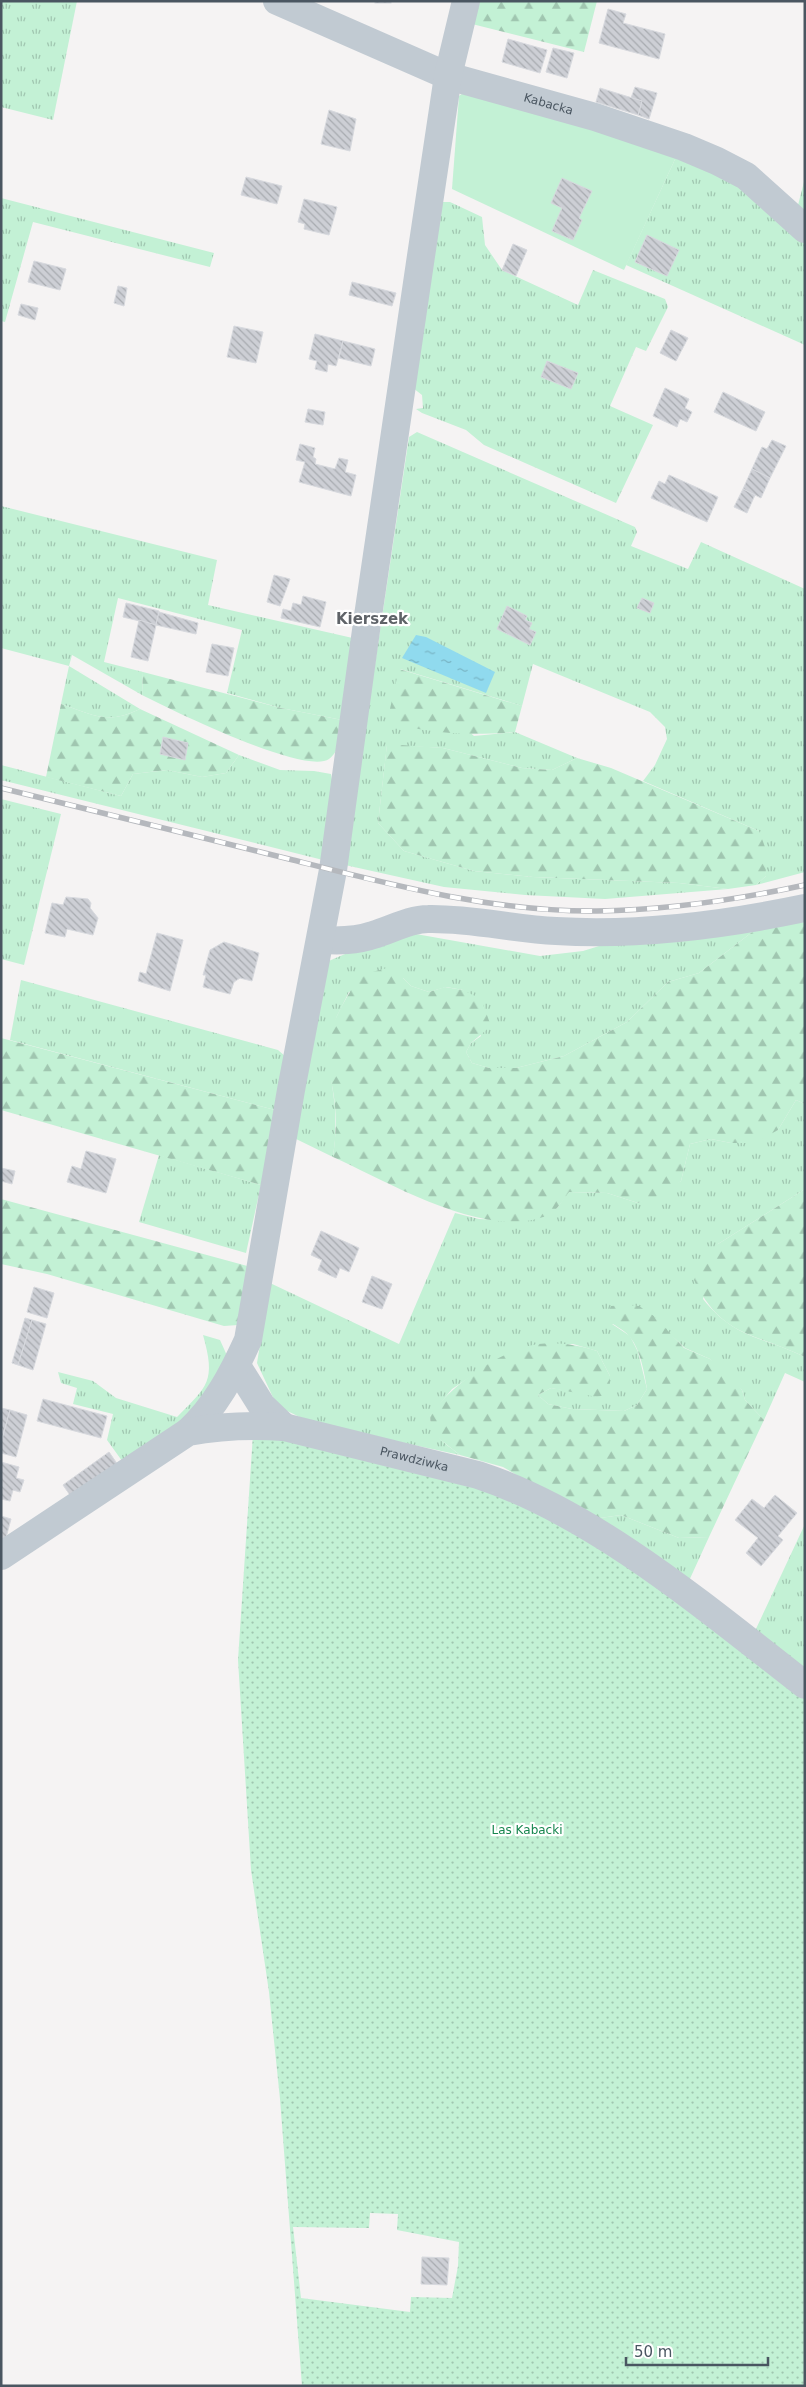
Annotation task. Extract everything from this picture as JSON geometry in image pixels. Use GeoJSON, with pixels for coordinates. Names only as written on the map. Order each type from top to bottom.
{"type":"FeatureCollection","features":[{"type":"Feature","properties":{"kind":"street","name":"Kabacka"},"geometry":{"type":"LineString","coordinates":[[278,1],[448,76],[595,117],[684,147],[717,161],[746,176],[805,229]]}},
{"type":"Feature","properties":{"kind":"street"},"geometry":{"type":"LineString","coordinates":[[188,1432],[216,1402],[237,1366],[248,1340],[300,1043],[333,870],[368,616],[448,76],[466,1]]}},
{"type":"Feature","properties":{"kind":"street"},"geometry":{"type":"LineString","coordinates":[[321,940],[349,941],[373,936],[424,919],[456,919],[502,927],[556,931],[607,932],[689,927],[805,908]]}},
{"type":"Feature","properties":{"kind":"street"},"geometry":{"type":"LineString","coordinates":[[237,1366],[262,1406],[284,1427]]}},
{"type":"Feature","properties":{"kind":"street","name":"Prawdziwka"},"geometry":{"type":"LineString","coordinates":[[1,1556],[188,1432],[219,1427],[259,1425],[284,1427],[478,1475],[506,1484],[554,1507],[625,1551],[731,1625],[805,1685]]}},
{"type":"Feature","properties":{"kind":"green space"},"geometry":{"type":"Polygon","coordinates":[[[1,1],[77,1],[53,120],[1,107],[1,1]]]}},
{"type":"Feature","properties":{"kind":"green space"},"geometry":{"type":"Polygon","coordinates":[[[477,1],[597,1],[584,52],[472,24],[477,1]]]}},
{"type":"Feature","properties":{"kind":"green space"},"geometry":{"type":"Polygon","coordinates":[[[467,90],[677,155],[624,270],[452,189],[459,96],[467,90]]]}},
{"type":"Feature","properties":{"kind":"green space"},"geometry":{"type":"Polygon","coordinates":[[[677,155],[751,185],[805,236],[805,345],[626,265],[677,155]]]}},
{"type":"Feature","properties":{"kind":"green space"},"geometry":{"type":"Polygon","coordinates":[[[805,178],[805,218],[797,209],[805,178]]]}},
{"type":"Feature","properties":{"kind":"green space"},"geometry":{"type":"Polygon","coordinates":[[[1,198],[214,253],[210,267],[33,222],[5,322],[1,321],[1,198]]]}},
{"type":"Feature","properties":{"kind":"green space"},"geometry":{"type":"Polygon","coordinates":[[[437,202],[450,202],[482,217],[485,245],[502,270],[578,305],[593,270],[665,299],[668,307],[646,351],[636,347],[610,406],[653,425],[616,503],[484,445],[466,430],[416,409],[423,408],[422,395],[413,388],[437,202]]]}},
{"type":"Feature","properties":{"kind":"green space"},"geometry":{"type":"Polygon","coordinates":[[[417,432],[635,527],[637,532],[631,546],[688,569],[701,542],[805,589],[805,872],[756,885],[766,876],[759,831],[643,781],[655,765],[667,739],[665,727],[650,712],[533,664],[522,706],[400,669],[474,736],[515,732],[577,758],[552,770],[522,768],[443,748],[387,745],[378,823],[404,851],[474,871],[533,877],[679,883],[728,889],[605,899],[525,895],[444,887],[345,865],[409,437],[417,432]]]}},
{"type":"Feature","properties":{"kind":"green space"},"geometry":{"type":"Polygon","coordinates":[[[1,506],[217,560],[208,605],[357,639],[342,720],[281,708],[227,693],[242,630],[118,598],[104,662],[143,672],[142,695],[72,655],[69,666],[1,648],[1,506]]]}},
{"type":"Feature","properties":{"kind":"green space"},"geometry":{"type":"Polygon","coordinates":[[[69,666],[140,709],[118,717],[100,717],[61,704],[69,666]]]}},
{"type":"Feature","properties":{"kind":"green space"},"geometry":{"type":"Polygon","coordinates":[[[399,669],[522,706],[515,732],[451,733],[387,722],[399,669]]]}},
{"type":"Feature","properties":{"kind":"green space"},"geometry":{"type":"Polygon","coordinates":[[[143,672],[281,708],[342,720],[338,746],[329,759],[315,762],[294,758],[237,739],[142,695],[143,672]]]}},
{"type":"Feature","properties":{"kind":"green space"},"geometry":{"type":"Polygon","coordinates":[[[61,704],[100,717],[118,717],[140,709],[239,755],[226,773],[202,777],[167,770],[133,774],[121,796],[46,777],[61,704]]]}},
{"type":"Feature","properties":{"kind":"green space"},"geometry":{"type":"Polygon","coordinates":[[[387,744],[443,748],[522,768],[552,770],[577,758],[611,768],[759,831],[765,847],[766,876],[756,885],[728,889],[679,883],[533,877],[474,871],[404,851],[378,823],[387,744]]]}},
{"type":"Feature","properties":{"kind":"green space"},"geometry":{"type":"Polygon","coordinates":[[[239,755],[280,770],[314,771],[331,774],[333,785],[323,860],[1,780],[1,765],[121,796],[133,774],[167,770],[202,777],[226,773],[239,755]]]}},
{"type":"Feature","properties":{"kind":"green space"},"geometry":{"type":"Polygon","coordinates":[[[1,799],[61,814],[24,965],[1,959],[1,799]]]}},
{"type":"Feature","properties":{"kind":"green space"},"geometry":{"type":"Polygon","coordinates":[[[805,922],[805,1104],[796,1100],[778,1130],[754,1143],[731,1143],[711,1139],[690,1144],[681,1181],[664,1194],[638,1203],[607,1193],[569,1192],[557,1208],[548,1215],[524,1221],[497,1221],[439,1206],[333,1157],[336,1115],[327,1059],[328,1040],[340,1010],[361,975],[387,968],[397,972],[411,986],[429,992],[445,987],[463,990],[481,999],[491,1026],[471,1043],[466,1052],[472,1063],[489,1068],[516,1068],[564,1056],[627,1022],[668,982],[699,973],[760,926],[805,922]]]}},
{"type":"Feature","properties":{"kind":"green space"},"geometry":{"type":"Polygon","coordinates":[[[760,926],[699,973],[668,982],[627,1022],[564,1056],[516,1068],[489,1068],[472,1063],[466,1052],[471,1043],[481,1036],[463,990],[446,987],[429,992],[411,986],[403,978],[349,992],[337,1016],[327,1047],[335,1107],[333,1157],[294,1138],[324,963],[399,931],[540,956],[583,951],[612,942],[760,926]]]}},
{"type":"Feature","properties":{"kind":"green space"},"geometry":{"type":"Polygon","coordinates":[[[21,980],[278,1050],[286,1057],[275,1110],[10,1040],[21,980]]]}},
{"type":"Feature","properties":{"kind":"green space"},"geometry":{"type":"Polygon","coordinates":[[[1,1038],[275,1110],[261,1185],[1,1110],[1,1038]]]}},
{"type":"Feature","properties":{"kind":"green space"},"geometry":{"type":"Polygon","coordinates":[[[796,1100],[805,1104],[805,1189],[718,1244],[703,1299],[715,1312],[739,1330],[805,1357],[805,1382],[785,1373],[764,1420],[745,1400],[742,1390],[710,1359],[685,1348],[671,1335],[612,1324],[630,1336],[638,1352],[647,1389],[637,1405],[624,1411],[572,1409],[548,1404],[538,1395],[551,1388],[572,1391],[610,1376],[597,1351],[573,1344],[511,1353],[452,1389],[430,1416],[436,1434],[460,1455],[312,1423],[277,1406],[257,1363],[270,1283],[399,1344],[455,1213],[479,1219],[514,1221],[549,1214],[558,1207],[568,1192],[607,1193],[638,1203],[681,1181],[690,1144],[711,1139],[731,1143],[778,1130],[796,1100]]]}},
{"type":"Feature","properties":{"kind":"green space"},"geometry":{"type":"Polygon","coordinates":[[[159,1155],[261,1185],[246,1253],[139,1222],[159,1155]]]}},
{"type":"Feature","properties":{"kind":"green space"},"geometry":{"type":"Polygon","coordinates":[[[805,1189],[805,1357],[741,1331],[728,1323],[716,1313],[694,1280],[704,1255],[718,1244],[805,1189]]]}},
{"type":"Feature","properties":{"kind":"green space"},"geometry":{"type":"Polygon","coordinates":[[[1,1199],[251,1267],[238,1325],[224,1326],[47,1274],[1,1264],[1,1199]]]}},
{"type":"Feature","properties":{"kind":"green space"},"geometry":{"type":"Polygon","coordinates":[[[611,1306],[639,1306],[654,1316],[684,1348],[710,1359],[727,1371],[742,1390],[745,1400],[764,1420],[709,1537],[679,1538],[621,1515],[593,1519],[503,1467],[460,1455],[437,1437],[431,1428],[430,1416],[459,1385],[499,1358],[513,1351],[534,1345],[552,1343],[579,1346],[597,1351],[610,1376],[609,1394],[597,1397],[551,1388],[538,1395],[548,1404],[572,1409],[624,1411],[637,1405],[647,1389],[639,1355],[630,1337],[606,1317],[611,1306]]]}},
{"type":"Feature","properties":{"kind":"green space"},"geometry":{"type":"Polygon","coordinates":[[[203,1335],[220,1340],[229,1360],[189,1417],[125,1465],[107,1440],[113,1414],[73,1404],[77,1388],[61,1383],[58,1372],[93,1381],[116,1398],[177,1417],[196,1398],[207,1382],[209,1363],[203,1335]]]}},
{"type":"Feature","properties":{"kind":"green space","name":"Las Kabacki"},"geometry":{"type":"Polygon","coordinates":[[[253,1434],[431,1465],[526,1504],[674,1591],[805,1693],[805,2386],[302,2386],[280,2099],[269,1992],[251,1870],[238,1660],[253,1434]],[[370,2213],[369,2228],[293,2227],[301,2298],[410,2312],[411,2297],[452,2298],[458,2266],[459,2242],[397,2230],[398,2214],[370,2213]]]}},
{"type":"Feature","properties":{"kind":"green space"},"geometry":{"type":"Polygon","coordinates":[[[621,1515],[679,1538],[709,1537],[688,1583],[593,1519],[621,1515]]]}},
{"type":"Feature","properties":{"kind":"green space"},"geometry":{"type":"Polygon","coordinates":[[[805,1524],[805,1671],[755,1631],[805,1524]]]}},
{"type":"Feature","properties":{"kind":"water"},"geometry":{"type":"Polygon","coordinates":[[[416,635],[426,637],[495,672],[486,693],[402,658],[416,635]]]}},
{"type":"Feature","properties":{"kind":"building"},"geometry":{"type":"Polygon","coordinates":[[[375,1],[391,1],[391,3],[375,3],[375,1]]]}},
{"type":"Feature","properties":{"kind":"building"},"geometry":{"type":"Polygon","coordinates":[[[608,9],[626,14],[623,23],[665,34],[659,59],[599,43],[608,9]]]}},
{"type":"Feature","properties":{"kind":"building"},"geometry":{"type":"Polygon","coordinates":[[[508,39],[547,50],[540,73],[502,62],[508,39]]]}},
{"type":"Feature","properties":{"kind":"building"},"geometry":{"type":"Polygon","coordinates":[[[553,48],[574,53],[567,78],[546,72],[553,48]]]}},
{"type":"Feature","properties":{"kind":"building"},"geometry":{"type":"Polygon","coordinates":[[[635,87],[657,93],[649,119],[638,115],[642,101],[631,98],[635,87]]]}},
{"type":"Feature","properties":{"kind":"building"},"geometry":{"type":"Polygon","coordinates":[[[600,88],[642,101],[638,115],[596,102],[600,88]]]}},
{"type":"Feature","properties":{"kind":"building"},"geometry":{"type":"Polygon","coordinates":[[[329,110],[356,119],[350,151],[321,144],[329,110]]]}},
{"type":"Feature","properties":{"kind":"building"},"geometry":{"type":"Polygon","coordinates":[[[246,177],[282,186],[277,204],[241,195],[246,177]]]}},
{"type":"Feature","properties":{"kind":"building"},"geometry":{"type":"Polygon","coordinates":[[[562,178],[592,191],[579,218],[582,220],[573,240],[552,231],[562,208],[551,203],[562,178]]]}},
{"type":"Feature","properties":{"kind":"building"},"geometry":{"type":"Polygon","coordinates":[[[304,199],[337,207],[329,235],[304,229],[305,224],[298,222],[304,199]]]}},
{"type":"Feature","properties":{"kind":"building"},"geometry":{"type":"Polygon","coordinates":[[[647,235],[679,250],[667,276],[635,262],[647,235]]]}},
{"type":"Feature","properties":{"kind":"building"},"geometry":{"type":"Polygon","coordinates":[[[513,244],[527,250],[516,276],[502,270],[513,244]]]}},
{"type":"Feature","properties":{"kind":"building"},"geometry":{"type":"Polygon","coordinates":[[[34,261],[66,269],[60,290],[28,282],[34,261]]]}},
{"type":"Feature","properties":{"kind":"building"},"geometry":{"type":"Polygon","coordinates":[[[352,282],[396,293],[392,306],[349,295],[352,282]]]}},
{"type":"Feature","properties":{"kind":"building"},"geometry":{"type":"Polygon","coordinates":[[[118,286],[127,288],[124,306],[114,303],[118,286]]]}},
{"type":"Feature","properties":{"kind":"building"},"geometry":{"type":"Polygon","coordinates":[[[21,304],[38,308],[35,320],[18,315],[21,304]]]}},
{"type":"Feature","properties":{"kind":"building"},"geometry":{"type":"Polygon","coordinates":[[[234,326],[263,332],[256,363],[227,357],[234,326]]]}},
{"type":"Feature","properties":{"kind":"building"},"geometry":{"type":"Polygon","coordinates":[[[671,330],[688,338],[676,361],[660,353],[671,330]]]}},
{"type":"Feature","properties":{"kind":"building"},"geometry":{"type":"Polygon","coordinates":[[[315,334],[343,341],[336,366],[328,364],[327,372],[315,369],[317,361],[309,359],[315,334]]]}},
{"type":"Feature","properties":{"kind":"building"},"geometry":{"type":"Polygon","coordinates":[[[343,341],[375,349],[371,366],[339,358],[343,341]]]}},
{"type":"Feature","properties":{"kind":"building"},"geometry":{"type":"Polygon","coordinates":[[[547,361],[578,373],[571,389],[541,377],[547,361]]]}},
{"type":"Feature","properties":{"kind":"building"},"geometry":{"type":"Polygon","coordinates":[[[665,388],[689,399],[685,408],[692,412],[687,422],[680,419],[677,427],[653,416],[665,388]]]}},
{"type":"Feature","properties":{"kind":"building"},"geometry":{"type":"Polygon","coordinates":[[[723,392],[765,412],[756,431],[714,412],[723,392]]]}},
{"type":"Feature","properties":{"kind":"building"},"geometry":{"type":"Polygon","coordinates":[[[308,409],[325,412],[323,425],[305,422],[308,409]]]}},
{"type":"Feature","properties":{"kind":"building"},"geometry":{"type":"Polygon","coordinates":[[[772,440],[786,446],[770,478],[752,469],[762,447],[767,449],[772,440]]]}},
{"type":"Feature","properties":{"kind":"building"},"geometry":{"type":"Polygon","coordinates":[[[300,444],[315,448],[313,457],[316,459],[315,464],[335,469],[339,458],[348,460],[345,472],[356,475],[351,496],[299,482],[305,462],[296,460],[300,444]]]}},
{"type":"Feature","properties":{"kind":"building"},"geometry":{"type":"Polygon","coordinates":[[[752,469],[770,478],[761,498],[743,489],[752,469]]]}},
{"type":"Feature","properties":{"kind":"building"},"geometry":{"type":"Polygon","coordinates":[[[669,475],[718,497],[707,522],[651,498],[659,481],[665,484],[669,475]]]}},
{"type":"Feature","properties":{"kind":"building"},"geometry":{"type":"Polygon","coordinates":[[[743,489],[755,495],[747,513],[734,507],[743,489]]]}},
{"type":"Feature","properties":{"kind":"building"},"geometry":{"type":"Polygon","coordinates":[[[274,575],[290,579],[280,606],[267,602],[274,575]]]}},
{"type":"Feature","properties":{"kind":"building"},"geometry":{"type":"Polygon","coordinates":[[[303,596],[326,602],[320,627],[281,618],[283,609],[291,611],[293,603],[301,605],[303,596]]]}},
{"type":"Feature","properties":{"kind":"building"},"geometry":{"type":"Polygon","coordinates":[[[642,598],[654,603],[650,613],[637,608],[642,598]]]}},
{"type":"Feature","properties":{"kind":"building"},"geometry":{"type":"Polygon","coordinates":[[[126,603],[159,611],[156,625],[123,617],[126,603]]]}},
{"type":"Feature","properties":{"kind":"building"},"geometry":{"type":"Polygon","coordinates":[[[507,606],[527,616],[525,620],[532,623],[529,629],[536,632],[530,645],[497,629],[507,606]]]}},
{"type":"Feature","properties":{"kind":"building"},"geometry":{"type":"Polygon","coordinates":[[[159,612],[198,623],[196,634],[156,625],[159,612]]]}},
{"type":"Feature","properties":{"kind":"building"},"geometry":{"type":"Polygon","coordinates":[[[139,620],[156,625],[148,661],[131,657],[139,620]]]}},
{"type":"Feature","properties":{"kind":"building"},"geometry":{"type":"Polygon","coordinates":[[[212,644],[234,648],[228,676],[206,672],[212,644]]]}},
{"type":"Feature","properties":{"kind":"building"},"geometry":{"type":"Polygon","coordinates":[[[163,737],[188,743],[185,760],[160,754],[163,737]]]}},
{"type":"Feature","properties":{"kind":"building"},"geometry":{"type":"Polygon","coordinates":[[[66,897],[88,899],[91,903],[90,908],[98,918],[93,935],[67,929],[65,937],[45,933],[52,903],[63,905],[66,897]]]}},
{"type":"Feature","properties":{"kind":"building"},"geometry":{"type":"Polygon","coordinates":[[[157,933],[183,940],[170,991],[138,981],[140,972],[146,974],[157,933]]]}},
{"type":"Feature","properties":{"kind":"building"},"geometry":{"type":"Polygon","coordinates":[[[224,942],[259,953],[252,981],[240,978],[234,982],[230,994],[203,987],[206,975],[203,975],[210,950],[224,942]]]}},
{"type":"Feature","properties":{"kind":"building"},"geometry":{"type":"Polygon","coordinates":[[[86,1151],[116,1159],[106,1193],[67,1182],[72,1166],[81,1169],[86,1151]]]}},
{"type":"Feature","properties":{"kind":"building"},"geometry":{"type":"Polygon","coordinates":[[[1,1168],[15,1171],[12,1184],[1,1181],[1,1168]]]}},
{"type":"Feature","properties":{"kind":"building"},"geometry":{"type":"Polygon","coordinates":[[[321,1231],[359,1248],[349,1272],[340,1268],[336,1278],[318,1270],[322,1260],[311,1255],[321,1231]]]}},
{"type":"Feature","properties":{"kind":"building"},"geometry":{"type":"Polygon","coordinates":[[[372,1276],[392,1284],[382,1309],[362,1302],[372,1276]]]}},
{"type":"Feature","properties":{"kind":"building"},"geometry":{"type":"Polygon","coordinates":[[[34,1287],[54,1293],[47,1318],[27,1312],[34,1287]]]}},
{"type":"Feature","properties":{"kind":"building"},"geometry":{"type":"Polygon","coordinates":[[[25,1318],[32,1320],[18,1365],[12,1363],[25,1318]]]}},
{"type":"Feature","properties":{"kind":"building"},"geometry":{"type":"Polygon","coordinates":[[[32,1320],[46,1324],[33,1370],[18,1365],[32,1320]]]}},
{"type":"Feature","properties":{"kind":"building"},"geometry":{"type":"Polygon","coordinates":[[[43,1399],[107,1416],[101,1438],[37,1421],[43,1399]]]}},
{"type":"Feature","properties":{"kind":"building"},"geometry":{"type":"Polygon","coordinates":[[[1,1408],[10,1410],[1,1443],[1,1408]]]}},
{"type":"Feature","properties":{"kind":"building"},"geometry":{"type":"Polygon","coordinates":[[[10,1410],[27,1415],[16,1457],[1,1453],[1,1443],[10,1410]]]}},
{"type":"Feature","properties":{"kind":"building"},"geometry":{"type":"Polygon","coordinates":[[[109,1452],[118,1465],[72,1498],[63,1485],[109,1452]]]}},
{"type":"Feature","properties":{"kind":"building"},"geometry":{"type":"Polygon","coordinates":[[[1,1462],[19,1467],[16,1478],[24,1480],[20,1492],[13,1490],[10,1501],[1,1499],[1,1462]]]}},
{"type":"Feature","properties":{"kind":"building"},"geometry":{"type":"Polygon","coordinates":[[[775,1495],[797,1513],[778,1536],[783,1540],[761,1566],[746,1553],[758,1538],[735,1520],[752,1499],[764,1508],[775,1495]]]}},
{"type":"Feature","properties":{"kind":"building"},"geometry":{"type":"Polygon","coordinates":[[[1,1516],[11,1519],[4,1545],[1,1544],[1,1516]]]}},
{"type":"Feature","properties":{"kind":"building"},"geometry":{"type":"Polygon","coordinates":[[[422,2257],[449,2258],[447,2285],[421,2284],[422,2257]]]}},
{"type":"Feature","properties":{"kind":"railway"},"geometry":{"type":"LineString","coordinates":[[1,788],[368,879],[444,895],[520,907],[597,911],[649,909],[727,900],[805,885]]}},
{"type":"Feature","properties":{"kind":"district","name":"Kierszek"},"geometry":{"type":"Point","coordinates":[372,619]}}]}
